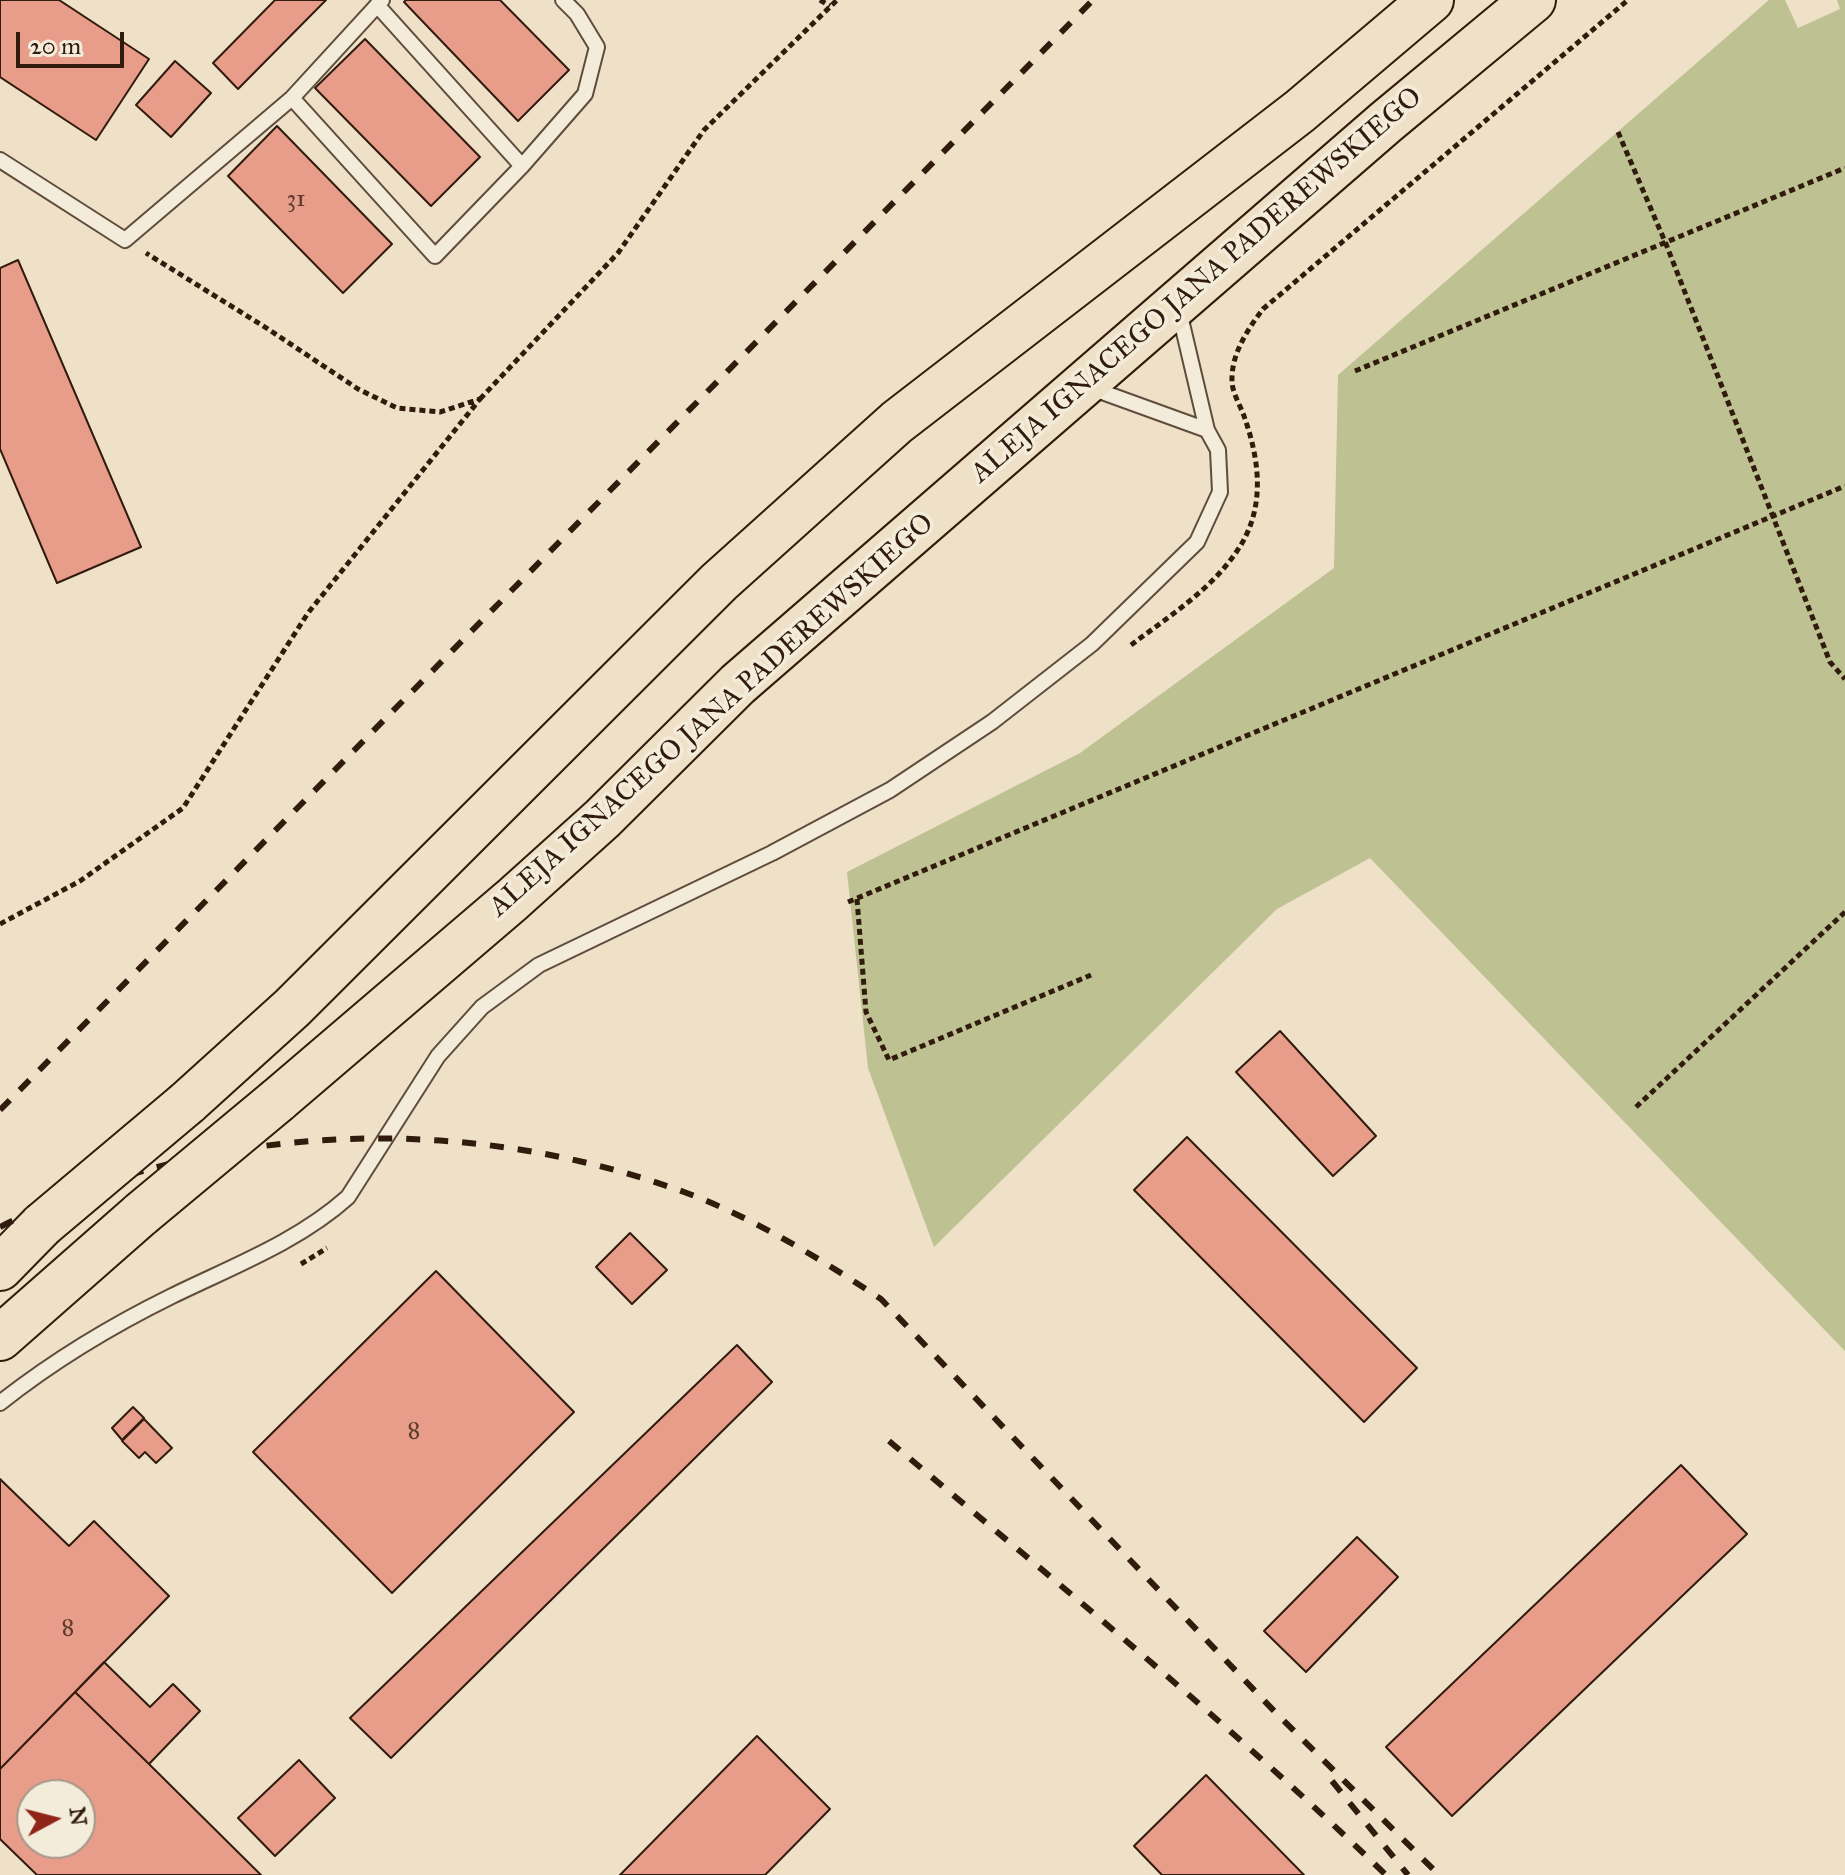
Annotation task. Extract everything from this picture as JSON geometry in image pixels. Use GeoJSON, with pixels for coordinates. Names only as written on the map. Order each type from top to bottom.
{"type":"FeatureCollection","features":[{"type":"Feature","properties":{"kind":"main road"},"geometry":{"type":"LineString","coordinates":[[0,1256],[42,1225],[187,1103],[292,1008],[719,582],[897,422],[1300,111],[1431,0]]}},
{"type":"Feature","properties":{"kind":"main road","name":"ALEJA IGNACEGO JANA PADEREWSKIEGO"},"geometry":{"type":"LineString","coordinates":[[0,1338],[141,1214],[512,900],[602,819],[738,684],[1386,122],[1533,0]]}},
{"type":"Feature","properties":{"kind":"main road"},"geometry":{"type":"LineString","coordinates":[[0,1268],[42,1225]]}},
{"type":"Feature","properties":{"kind":"lane"},"geometry":{"type":"LineString","coordinates":[[292,98],[435,256],[522,166],[585,94],[597,47],[577,14],[563,0]]}},
{"type":"Feature","properties":{"kind":"lane"},"geometry":{"type":"LineString","coordinates":[[0,160],[125,240],[292,98],[380,3],[522,166]]}},
{"type":"Feature","properties":{"kind":"lane"},"geometry":{"type":"LineString","coordinates":[[0,1403],[65,1355],[118,1324],[277,1245],[329,1215],[348,1197],[438,1056],[482,1007],[539,965],[772,853],[890,790],[992,722],[1092,644],[1197,542],[1220,492],[1218,450],[1207,430],[1177,304]]}},
{"type":"Feature","properties":{"kind":"lane"},"geometry":{"type":"LineString","coordinates":[[1082,384],[1207,430]]}},
{"type":"Feature","properties":{"kind":"path"},"geometry":{"type":"LineString","coordinates":[[820,0],[830,6]]}},
{"type":"Feature","properties":{"kind":"path"},"geometry":{"type":"LineString","coordinates":[[0,924],[80,881],[183,808],[308,613],[480,399],[618,253],[704,130],[837,0]]}},
{"type":"Feature","properties":{"kind":"path"},"geometry":{"type":"LineString","coordinates":[[1130,646],[1223,571],[1239,548],[1254,513],[1259,481],[1255,449],[1232,382],[1238,349],[1263,309],[1628,0]]}},
{"type":"Feature","properties":{"kind":"path"},"geometry":{"type":"LineString","coordinates":[[1618,132],[1666,244],[1830,662],[1845,679]]}},
{"type":"Feature","properties":{"kind":"path"},"geometry":{"type":"LineString","coordinates":[[1355,371],[1845,168]]}},
{"type":"Feature","properties":{"kind":"path"},"geometry":{"type":"LineString","coordinates":[[125,240],[358,389],[397,408],[440,412],[480,399]]}},
{"type":"Feature","properties":{"kind":"path"},"geometry":{"type":"LineString","coordinates":[[848,902],[1845,486]]}},
{"type":"Feature","properties":{"kind":"path"},"geometry":{"type":"LineString","coordinates":[[857,899],[866,1012],[889,1060],[1091,975]]}},
{"type":"Feature","properties":{"kind":"path"},"geometry":{"type":"LineString","coordinates":[[1636,1107],[1845,912]]}},
{"type":"Feature","properties":{"kind":"path"},"geometry":{"type":"LineString","coordinates":[[293,1268],[316,1257],[328,1247]]}},
{"type":"Feature","properties":{"kind":"green space"},"geometry":{"type":"Polygon","coordinates":[[[1769,0],[1785,0],[1798,28],[1840,9],[1837,0],[1845,0],[1845,1351],[1370,858],[1277,909],[934,1247],[868,1068],[847,872],[1080,753],[1334,568],[1338,375],[1769,0]]]}},
{"type":"Feature","properties":{"kind":"building"},"geometry":{"type":"Polygon","coordinates":[[[0,0],[59,0],[149,59],[96,140],[0,77],[0,0]]]}},
{"type":"Feature","properties":{"kind":"building"},"geometry":{"type":"Polygon","coordinates":[[[275,0],[326,0],[238,89],[213,63],[275,0]]]}},
{"type":"Feature","properties":{"kind":"building"},"geometry":{"type":"Polygon","coordinates":[[[500,0],[569,70],[518,121],[404,2],[500,0]]]}},
{"type":"Feature","properties":{"kind":"building"},"geometry":{"type":"Polygon","coordinates":[[[365,39],[480,157],[431,206],[315,88],[365,39]]]}},
{"type":"Feature","properties":{"kind":"building"},"geometry":{"type":"Polygon","coordinates":[[[175,61],[211,93],[171,137],[136,105],[175,61]]]}},
{"type":"Feature","properties":{"kind":"building"},"geometry":{"type":"Polygon","coordinates":[[[277,126],[392,244],[343,293],[228,176],[277,126]]]}},
{"type":"Feature","properties":{"kind":"building"},"geometry":{"type":"Polygon","coordinates":[[[18,260],[141,547],[57,583],[0,449],[0,268],[18,260]]]}},
{"type":"Feature","properties":{"kind":"building"},"geometry":{"type":"Polygon","coordinates":[[[1280,1031],[1376,1136],[1333,1176],[1236,1072],[1280,1031]]]}},
{"type":"Feature","properties":{"kind":"building"},"geometry":{"type":"Polygon","coordinates":[[[1187,1137],[1417,1368],[1364,1422],[1134,1190],[1187,1137]]]}},
{"type":"Feature","properties":{"kind":"building"},"geometry":{"type":"Polygon","coordinates":[[[630,1233],[667,1270],[632,1304],[596,1267],[630,1233]]]}},
{"type":"Feature","properties":{"kind":"building"},"geometry":{"type":"Polygon","coordinates":[[[436,1271],[574,1412],[392,1593],[253,1452],[436,1271]]]}},
{"type":"Feature","properties":{"kind":"building"},"geometry":{"type":"Polygon","coordinates":[[[737,1345],[772,1382],[391,1758],[350,1718],[737,1345]]]}},
{"type":"Feature","properties":{"kind":"building"},"geometry":{"type":"Polygon","coordinates":[[[133,1407],[144,1418],[122,1440],[112,1428],[133,1407]]]}},
{"type":"Feature","properties":{"kind":"building"},"geometry":{"type":"Polygon","coordinates":[[[144,1419],[172,1448],[156,1463],[145,1452],[139,1458],[122,1441],[144,1419]]]}},
{"type":"Feature","properties":{"kind":"building"},"geometry":{"type":"Polygon","coordinates":[[[1681,1465],[1747,1534],[1452,1816],[1386,1747],[1681,1465]]]}},
{"type":"Feature","properties":{"kind":"building"},"geometry":{"type":"Polygon","coordinates":[[[0,1479],[69,1546],[94,1521],[169,1596],[0,1769],[0,1479]]]}},
{"type":"Feature","properties":{"kind":"building"},"geometry":{"type":"Polygon","coordinates":[[[1357,1537],[1398,1577],[1306,1672],[1264,1631],[1357,1537]]]}},
{"type":"Feature","properties":{"kind":"building"},"geometry":{"type":"Polygon","coordinates":[[[104,1662],[150,1707],[173,1684],[200,1711],[149,1764],[75,1692],[104,1662]]]}},
{"type":"Feature","properties":{"kind":"building"},"geometry":{"type":"Polygon","coordinates":[[[75,1692],[261,1875],[37,1875],[21,1859],[96,1859],[96,1779],[16,1779],[16,1855],[0,1839],[0,1769],[75,1692]]]}},
{"type":"Feature","properties":{"kind":"building"},"geometry":{"type":"Polygon","coordinates":[[[757,1736],[830,1809],[765,1875],[620,1875],[757,1736]]]}},
{"type":"Feature","properties":{"kind":"building"},"geometry":{"type":"Polygon","coordinates":[[[299,1760],[335,1798],[275,1856],[238,1818],[299,1760]]]}},
{"type":"Feature","properties":{"kind":"building"},"geometry":{"type":"Polygon","coordinates":[[[1206,1775],[1304,1875],[1162,1875],[1134,1846],[1206,1775]]]}},
{"type":"Feature","properties":{"kind":"railway"},"geometry":{"type":"LineString","coordinates":[[0,1110],[1093,0]]}},
{"type":"Feature","properties":{"kind":"railway"},"geometry":{"type":"LineString","coordinates":[[0,1227],[81,1191],[165,1165],[251,1148],[338,1139],[426,1140],[514,1149],[600,1166],[710,1202],[786,1240],[881,1299],[1276,1713],[1439,1875]]}},
{"type":"Feature","properties":{"kind":"railway"},"geometry":{"type":"LineString","coordinates":[[889,1441],[1204,1708],[1386,1875]]}},
{"type":"Feature","properties":{"kind":"railway"},"geometry":{"type":"LineString","coordinates":[[1332,1781],[1408,1875]]}}]}
